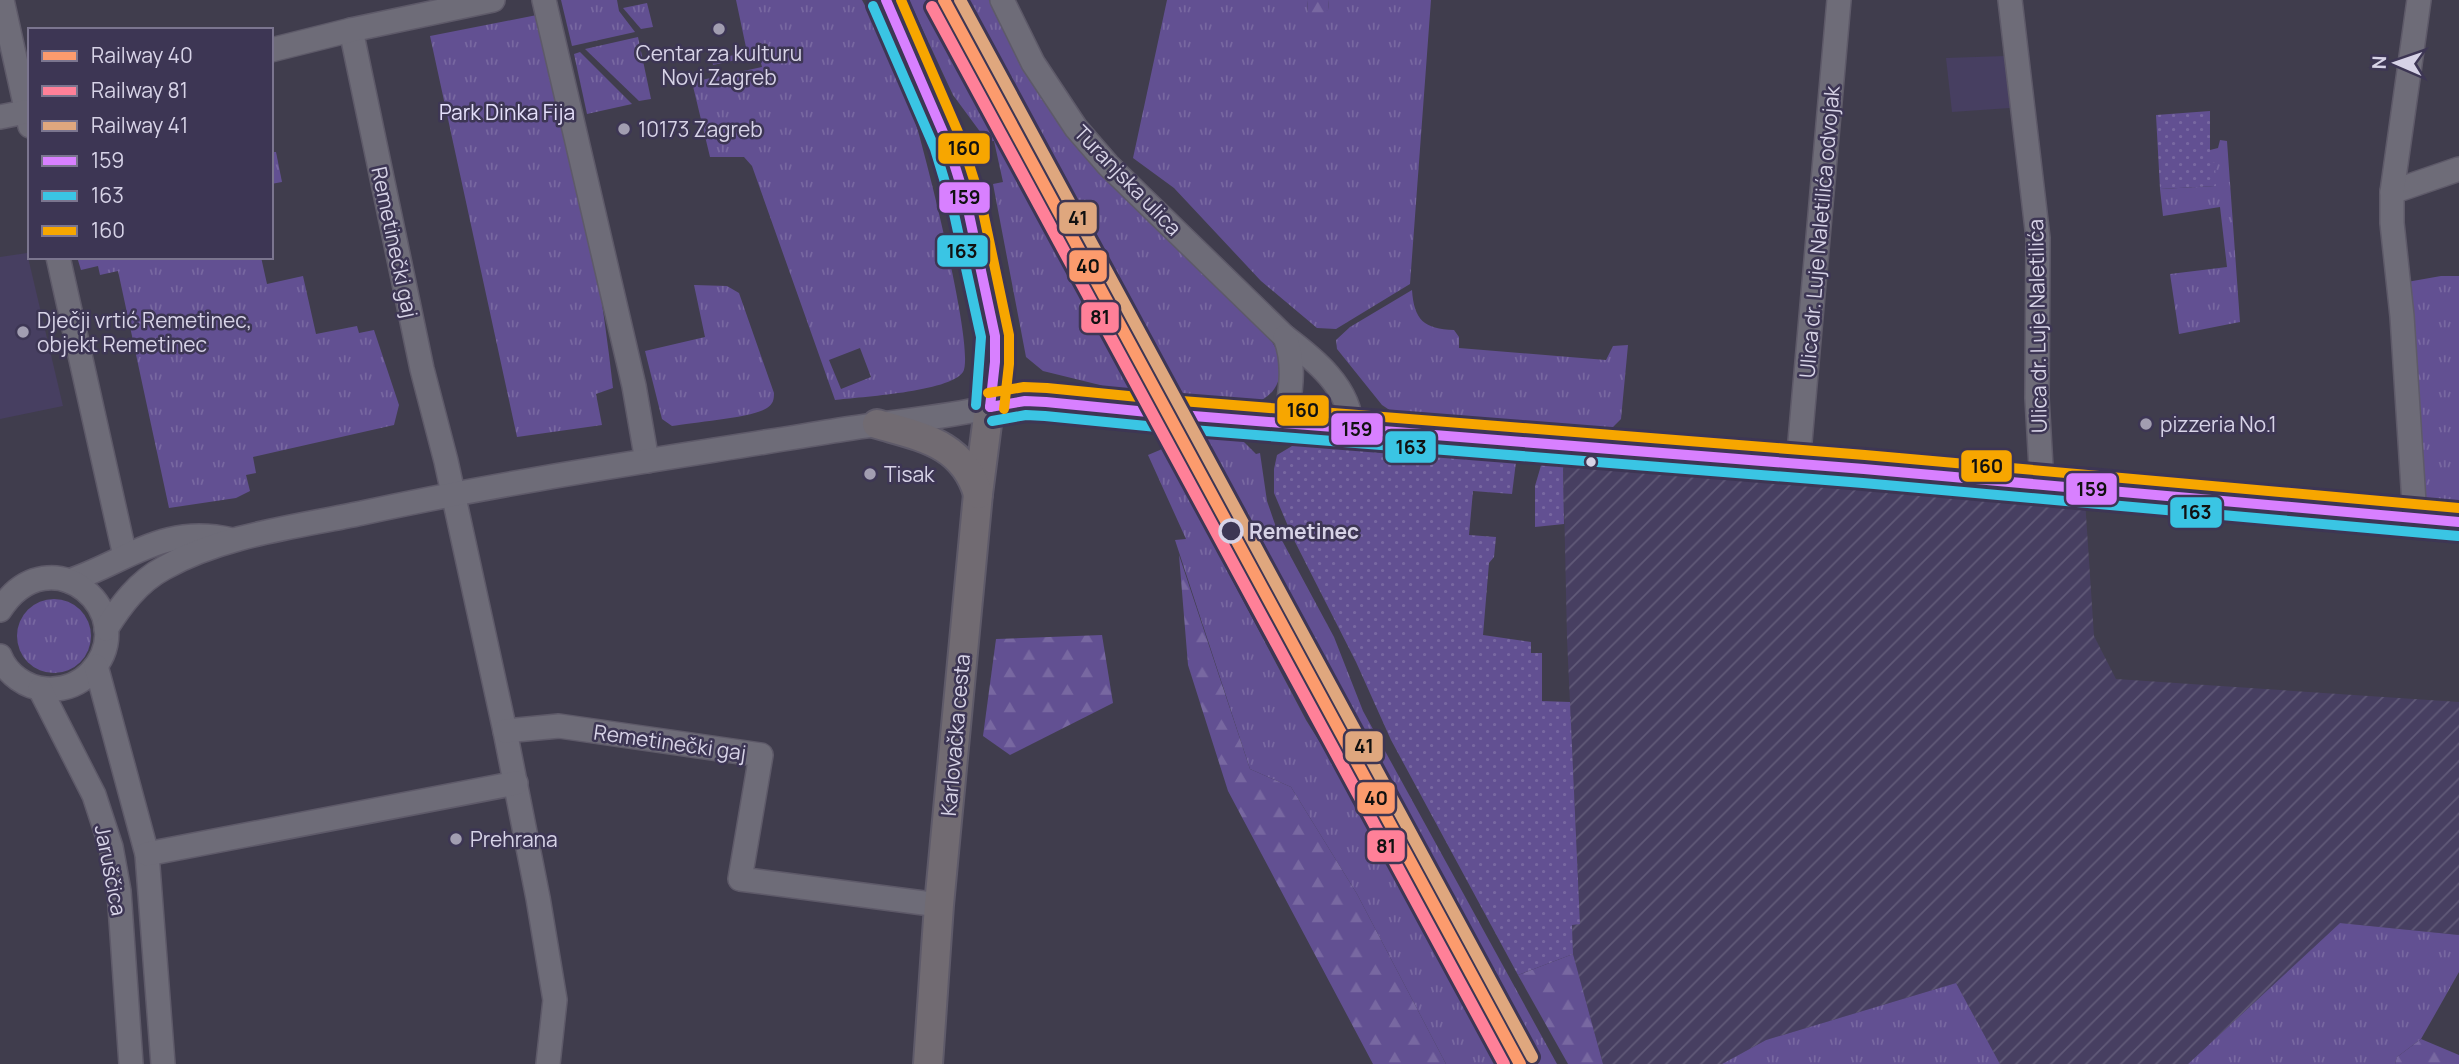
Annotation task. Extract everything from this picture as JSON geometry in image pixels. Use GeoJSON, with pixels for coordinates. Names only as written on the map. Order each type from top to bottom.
{"type":"FeatureCollection","features":[{"type":"Feature","properties":{"kind":"main road","name":"Karlovačka cesta"},"geometry":{"type":"LineString","coordinates":[[886,0],[943,131],[967,205],[995,336],[995,362],[978,494],[939,905],[928,1064]]}},
{"type":"Feature","properties":{"kind":"main road"},"geometry":{"type":"LineString","coordinates":[[990,407],[1034,401],[2459,522]]}},
{"type":"Feature","properties":{"kind":"main road"},"geometry":{"type":"LineString","coordinates":[[877,424],[923,438],[952,452],[968,470],[978,494]]}},
{"type":"Feature","properties":{"kind":"street"},"geometry":{"type":"LineString","coordinates":[[2,0],[28,112]]}},
{"type":"Feature","properties":{"kind":"street"},"geometry":{"type":"LineString","coordinates":[[273,50],[493,0]]}},
{"type":"Feature","properties":{"kind":"street"},"geometry":{"type":"LineString","coordinates":[[544,0],[634,386],[647,461]]}},
{"type":"Feature","properties":{"kind":"street","name":"Turanjska ulica"},"geometry":{"type":"LineString","coordinates":[[1002,0],[1033,63],[1076,128],[1108,165],[1285,337],[1313,359],[1341,392],[1349,406],[1351,426]]}},
{"type":"Feature","properties":{"kind":"street","name":"Ulica dr. Luje Naletilića odvojak"},"geometry":{"type":"LineString","coordinates":[[1798,464],[1839,0]]}},
{"type":"Feature","properties":{"kind":"street","name":"Ulica dr. Luje Naletilića"},"geometry":{"type":"LineString","coordinates":[[2010,0],[2038,238],[2037,398],[2042,485]]}},
{"type":"Feature","properties":{"kind":"street"},"geometry":{"type":"LineString","coordinates":[[2415,518],[2392,192],[2419,0]]}},
{"type":"Feature","properties":{"kind":"street","name":"Remetinečki gaj"},"geometry":{"type":"LineString","coordinates":[[351,30],[422,369],[454,494],[516,783],[555,1000],[548,1064]]}},
{"type":"Feature","properties":{"kind":"street"},"geometry":{"type":"LineString","coordinates":[[0,117],[28,116]]}},
{"type":"Feature","properties":{"kind":"street"},"geometry":{"type":"LineString","coordinates":[[2392,192],[2459,169]]}},
{"type":"Feature","properties":{"kind":"street"},"geometry":{"type":"LineString","coordinates":[[58,259],[125,556]]}},
{"type":"Feature","properties":{"kind":"street"},"geometry":{"type":"LineString","coordinates":[[1285,337],[1290,349],[1292,372],[1286,422]]}},
{"type":"Feature","properties":{"kind":"street"},"geometry":{"type":"LineString","coordinates":[[106,629],[121,606],[154,574],[232,540],[454,494],[877,424],[960,414],[990,407]]}},
{"type":"Feature","properties":{"kind":"street"},"geometry":{"type":"LineString","coordinates":[[69,581],[95,572],[147,546],[191,536],[208,535],[232,540]]}},
{"type":"Feature","properties":{"kind":"street"},"geometry":{"type":"LineString","coordinates":[[0,656],[13,674],[25,684],[40,689],[72,686],[85,678],[96,666],[104,649],[106,629],[103,614],[95,600],[83,588],[69,581],[37,579],[21,586],[3,601]]}},
{"type":"Feature","properties":{"kind":"street","name":"Jaruščica"},"geometry":{"type":"LineString","coordinates":[[96,666],[148,854],[163,1064]]}},
{"type":"Feature","properties":{"kind":"street","name":"Jaruščica"},"geometry":{"type":"LineString","coordinates":[[40,689],[94,795],[111,847],[119,891],[131,1064]]}},
{"type":"Feature","properties":{"kind":"street","name":"Remetinečki gaj"},"geometry":{"type":"LineString","coordinates":[[505,731],[559,726],[761,755],[740,879],[939,905]]}},
{"type":"Feature","properties":{"kind":"street","name":"Jaruščica"},"geometry":{"type":"LineString","coordinates":[[148,854],[516,783]]}},
{"type":"Feature","properties":{"kind":"shaded area"},"geometry":{"type":"Polygon","coordinates":[[[937,0],[954,0],[1161,380],[1167,400],[1153,401],[937,0]]]}},
{"type":"Feature","properties":{"kind":"shaded area"},"geometry":{"type":"Polygon","coordinates":[[[2005,56],[2010,108],[1952,112],[1946,58],[2005,56]]]}},
{"type":"Feature","properties":{"kind":"shaded area","name":"Dječji vrtić Remetinec, objekt Remetinec"},"geometry":{"type":"Polygon","coordinates":[[[27,253],[63,406],[0,419],[0,257],[27,253]]]}},
{"type":"Feature","properties":{"kind":"shaded area"},"geometry":{"type":"Polygon","coordinates":[[[1563,454],[2085,500],[2094,636],[2116,679],[2459,702],[2459,935],[2340,923],[2188,1064],[2000,1064],[1956,983],[1766,1040],[1722,1064],[1603,1064],[1573,954],[1572,924],[1580,923],[1567,638],[1563,454]]]}},
{"type":"Feature","properties":{"kind":"green space"},"geometry":{"type":"Polygon","coordinates":[[[561,0],[617,0],[619,11],[635,32],[572,46],[561,0]]]}},
{"type":"Feature","properties":{"kind":"green space"},"geometry":{"type":"Polygon","coordinates":[[[736,0],[862,0],[891,57],[920,136],[962,328],[965,356],[963,372],[955,379],[923,389],[835,400],[752,166],[744,157],[710,157],[692,82],[762,67],[759,55],[713,65],[712,60],[747,52],[736,0]],[[860,348],[829,360],[841,389],[871,377],[860,348]]]}},
{"type":"Feature","properties":{"kind":"green space"},"geometry":{"type":"Polygon","coordinates":[[[909,0],[937,0],[1153,401],[1126,396],[1100,385],[1043,371],[1026,357],[993,184],[1003,182],[994,141],[982,142],[981,133],[953,95],[909,0]]]}},
{"type":"Feature","properties":{"kind":"green space"},"geometry":{"type":"Polygon","coordinates":[[[954,0],[989,0],[1050,109],[1129,200],[1272,342],[1280,361],[1280,371],[1274,389],[1267,396],[1247,404],[1167,400],[1161,380],[954,0]]]}},
{"type":"Feature","properties":{"kind":"green space"},"geometry":{"type":"Polygon","coordinates":[[[1167,0],[1307,0],[1308,13],[1328,10],[1329,0],[1431,0],[1410,284],[1336,329],[1317,328],[1261,281],[1174,188],[1133,158],[1167,0]]]}},
{"type":"Feature","properties":{"kind":"green space"},"geometry":{"type":"Polygon","coordinates":[[[1307,0],[1329,0],[1328,10],[1314,18],[1308,13],[1307,0]]]}},
{"type":"Feature","properties":{"kind":"green space"},"geometry":{"type":"Polygon","coordinates":[[[647,3],[653,27],[641,29],[623,8],[647,3]]]}},
{"type":"Feature","properties":{"kind":"green space","name":"Park Dinka Fija"},"geometry":{"type":"Polygon","coordinates":[[[547,13],[585,200],[613,388],[596,394],[602,425],[517,437],[430,36],[547,13]]]}},
{"type":"Feature","properties":{"kind":"green space"},"geometry":{"type":"Polygon","coordinates":[[[638,37],[651,99],[639,101],[585,49],[638,37]]]}},
{"type":"Feature","properties":{"kind":"green space"},"geometry":{"type":"Polygon","coordinates":[[[580,52],[632,104],[587,114],[574,54],[580,52]]]}},
{"type":"Feature","properties":{"kind":"green space"},"geometry":{"type":"Polygon","coordinates":[[[2210,111],[2210,163],[2215,163],[2216,186],[2160,189],[2156,115],[2210,111]]]}},
{"type":"Feature","properties":{"kind":"green space"},"geometry":{"type":"Polygon","coordinates":[[[2220,140],[2227,141],[2240,322],[2179,334],[2170,274],[2227,267],[2220,207],[2163,216],[2160,189],[2215,186],[2214,163],[2210,163],[2210,150],[2218,148],[2220,140]]]}},
{"type":"Feature","properties":{"kind":"green space"},"geometry":{"type":"Polygon","coordinates":[[[273,152],[276,152],[282,182],[273,184],[273,152]]]}},
{"type":"Feature","properties":{"kind":"green space"},"geometry":{"type":"Polygon","coordinates":[[[78,259],[261,259],[267,284],[303,276],[316,334],[357,326],[359,333],[374,330],[399,405],[394,425],[253,457],[256,473],[246,475],[250,491],[236,498],[169,508],[118,271],[100,275],[98,266],[81,270],[78,259]]]}},
{"type":"Feature","properties":{"kind":"green space"},"geometry":{"type":"Polygon","coordinates":[[[2459,276],[2459,506],[2424,501],[2407,282],[2459,276]]]}},
{"type":"Feature","properties":{"kind":"green space"},"geometry":{"type":"Polygon","coordinates":[[[694,285],[727,286],[739,293],[774,393],[773,402],[767,408],[736,417],[672,426],[662,419],[645,351],[705,337],[694,285]]]}},
{"type":"Feature","properties":{"kind":"green space"},"geometry":{"type":"Polygon","coordinates":[[[1412,290],[1415,309],[1422,321],[1435,328],[1454,330],[1459,337],[1459,348],[1606,360],[1613,346],[1628,345],[1621,419],[1608,432],[1394,413],[1382,405],[1337,349],[1336,340],[1350,327],[1412,290]]]}},
{"type":"Feature","properties":{"kind":"green space"},"geometry":{"type":"Polygon","coordinates":[[[1188,434],[1240,438],[1256,454],[1260,453],[1267,501],[1278,533],[1334,637],[1363,711],[1557,1064],[1520,1064],[1409,858],[1188,434]]]}},
{"type":"Feature","properties":{"kind":"green space"},"geometry":{"type":"Polygon","coordinates":[[[1305,442],[1516,462],[1512,494],[1473,491],[1469,535],[1496,537],[1494,557],[1489,563],[1483,635],[1531,642],[1531,653],[1542,653],[1542,701],[1570,702],[1580,924],[1572,925],[1573,954],[1518,975],[1391,740],[1274,493],[1277,455],[1305,442]]]}},
{"type":"Feature","properties":{"kind":"green space"},"geometry":{"type":"Polygon","coordinates":[[[1167,447],[1207,532],[1306,720],[1437,930],[1509,1064],[1446,1064],[1357,894],[1291,787],[1250,769],[1175,540],[1186,539],[1148,455],[1167,447]]]}},
{"type":"Feature","properties":{"kind":"green space"},"geometry":{"type":"Polygon","coordinates":[[[1542,462],[1563,464],[1564,524],[1535,527],[1535,486],[1542,462]]]}},
{"type":"Feature","properties":{"kind":"green space"},"geometry":{"type":"Polygon","coordinates":[[[1179,555],[1250,769],[1291,787],[1357,894],[1446,1064],[1373,1064],[1228,791],[1188,665],[1179,555]]]}},
{"type":"Feature","properties":{"kind":"green space"},"geometry":{"type":"Polygon","coordinates":[[[47,599],[61,599],[75,605],[85,615],[91,636],[85,657],[75,667],[61,673],[47,673],[33,667],[23,657],[17,643],[17,629],[23,615],[33,605],[47,599]]]}},
{"type":"Feature","properties":{"kind":"green space"},"geometry":{"type":"Polygon","coordinates":[[[1102,635],[1113,703],[1010,755],[983,736],[996,639],[1102,635]]]}},
{"type":"Feature","properties":{"kind":"green space"},"geometry":{"type":"Polygon","coordinates":[[[2340,923],[2459,935],[2459,972],[2421,1039],[2397,1057],[2395,1064],[2188,1064],[2340,923]]]}},
{"type":"Feature","properties":{"kind":"green space"},"geometry":{"type":"Polygon","coordinates":[[[1573,954],[1603,1064],[1568,1064],[1518,975],[1573,954]]]}},
{"type":"Feature","properties":{"kind":"green space"},"geometry":{"type":"Polygon","coordinates":[[[1956,983],[2000,1064],[1722,1064],[1766,1040],[1956,983]]]}},
{"type":"Feature","properties":{"kind":"green space"},"geometry":{"type":"Polygon","coordinates":[[[2421,1039],[2459,1055],[2459,1064],[2395,1064],[2397,1057],[2421,1039]]]}},
{"type":"Feature","properties":{"kind":"rail line","name":"40"},"geometry":{"type":"LineString","coordinates":[[944,0],[1520,1064]]}},
{"type":"Feature","properties":{"kind":"rail line","name":"41"},"geometry":{"type":"LineString","coordinates":[[960,0],[1532,1057]]}},
{"type":"Feature","properties":{"kind":"rail line","name":"81"},"geometry":{"type":"LineString","coordinates":[[932,7],[1504,1064]]}},
{"type":"Feature","properties":{"kind":"transit line","name":"159"},"geometry":{"type":"LineString","coordinates":[[886,0],[948,144],[967,205],[995,336],[990,407]]}},
{"type":"Feature","properties":{"kind":"transit line","name":"160"},"geometry":{"type":"LineString","coordinates":[[901,0],[961,139],[981,202],[1009,335],[1004,409]]}},
{"type":"Feature","properties":{"kind":"transit line","name":"163"},"geometry":{"type":"LineString","coordinates":[[873,6],[935,149],[953,209],[981,337],[976,405]]}},
{"type":"Feature","properties":{"kind":"transit line","name":"160"},"geometry":{"type":"LineString","coordinates":[[988,393],[1024,387],[1047,388],[1865,455],[2459,508]]}},
{"type":"Feature","properties":{"kind":"transit line","name":"159"},"geometry":{"type":"LineString","coordinates":[[990,407],[1025,401],[1046,402],[1864,469],[2459,522]]}},
{"type":"Feature","properties":{"kind":"transit line","name":"163"},"geometry":{"type":"LineString","coordinates":[[992,421],[1026,415],[1045,416],[1863,483],[2458,536]]}},
{"type":"Feature","properties":{"kind":"place","name":"Centar za kulturu Novi Zagreb"},"geometry":{"type":"Point","coordinates":[719,29]}},
{"type":"Feature","properties":{"kind":"place","name":"10173 Zagreb"},"geometry":{"type":"Point","coordinates":[624,129]}},
{"type":"Feature","properties":{"kind":"place","name":"Dječji vrtić Remetinec, objekt Remetinec"},"geometry":{"type":"Point","coordinates":[23,332]}},
{"type":"Feature","properties":{"kind":"place","name":"pizzeria No.1"},"geometry":{"type":"Point","coordinates":[2146,424]}},
{"type":"Feature","properties":{"kind":"place","name":"Tisak"},"geometry":{"type":"Point","coordinates":[870,474]}},
{"type":"Feature","properties":{"kind":"place","name":"Remetinec"},"geometry":{"type":"Point","coordinates":[1231,531]}},
{"type":"Feature","properties":{"kind":"place","name":"Prehrana"},"geometry":{"type":"Point","coordinates":[456,839]}}]}
